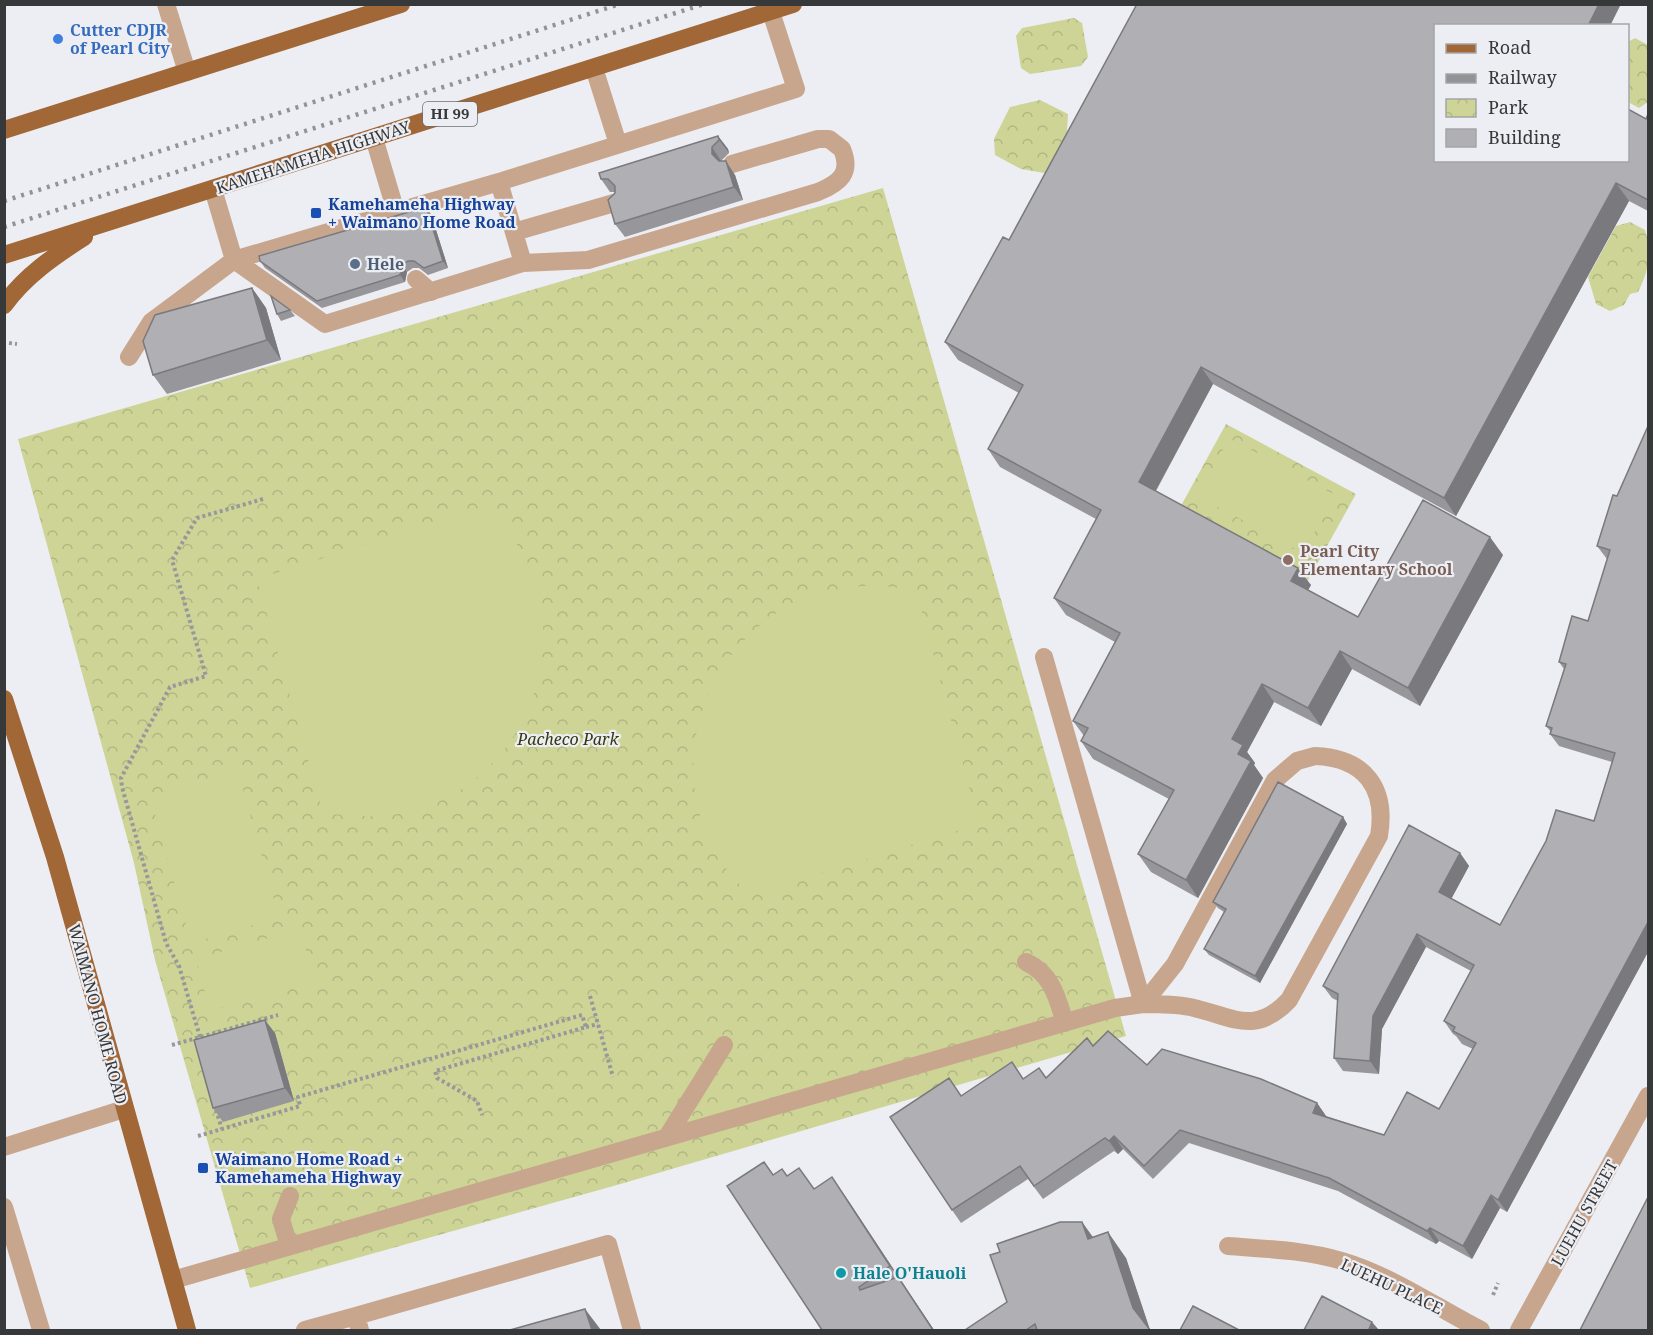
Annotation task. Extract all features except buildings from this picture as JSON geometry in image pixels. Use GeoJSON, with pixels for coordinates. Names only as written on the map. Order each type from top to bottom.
{"type":"FeatureCollection","features":[{"type":"Feature","properties":{"kind":"main road"},"geometry":{"type":"LineString","coordinates":[[8,126],[401,4]]}},
{"type":"Feature","properties":{"kind":"main road","name":"KAMEHAMEHA HIGHWAY"},"geometry":{"type":"LineString","coordinates":[[4,255],[793,4]]}},
{"type":"Feature","properties":{"kind":"main road"},"geometry":{"type":"LineString","coordinates":[[4,305],[26,280],[52,258],[106,223]]}},
{"type":"Feature","properties":{"kind":"main road","name":"WAIMANO HOME ROAD"},"geometry":{"type":"LineString","coordinates":[[4,699],[55,857],[187,1330]]}},
{"type":"Feature","properties":{"kind":"street"},"geometry":{"type":"LineString","coordinates":[[166,4],[187,72]]}},
{"type":"Feature","properties":{"kind":"street"},"geometry":{"type":"LineString","coordinates":[[129,357],[151,321],[234,260],[295,247],[396,212],[796,89],[771,12]]}},
{"type":"Feature","properties":{"kind":"street"},"geometry":{"type":"LineString","coordinates":[[594,68],[618,144]]}},
{"type":"Feature","properties":{"kind":"street"},"geometry":{"type":"LineString","coordinates":[[374,138],[396,212]]}},
{"type":"Feature","properties":{"kind":"street"},"geometry":{"type":"LineString","coordinates":[[213,189],[234,260],[325,324],[523,263],[588,260],[600,257],[818,192],[842,180],[846,170],[842,149],[829,139],[818,139],[732,164]]}},
{"type":"Feature","properties":{"kind":"street"},"geometry":{"type":"LineString","coordinates":[[499,182],[523,263]]}},
{"type":"Feature","properties":{"kind":"street"},"geometry":{"type":"LineString","coordinates":[[514,232],[614,202]]}},
{"type":"Feature","properties":{"kind":"street"},"geometry":{"type":"LineString","coordinates":[[416,279],[431,292]]}},
{"type":"Feature","properties":{"kind":"street"},"geometry":{"type":"LineString","coordinates":[[357,297],[372,310]]}},
{"type":"Feature","properties":{"kind":"street"},"geometry":{"type":"LineString","coordinates":[[1044,657],[1143,1004]]}},
{"type":"Feature","properties":{"kind":"street"},"geometry":{"type":"LineString","coordinates":[[173,1280],[1115,1008],[1143,1004],[1171,1004],[1245,1022],[1261,1022],[1275,1015],[1288,1000],[1379,836],[1381,807],[1376,790],[1366,774],[1351,763],[1334,757],[1315,756],[1297,761],[1282,772],[1269,790],[1175,964],[1143,1004]]}},
{"type":"Feature","properties":{"kind":"street"},"geometry":{"type":"LineString","coordinates":[[1026,962],[1040,968],[1054,987],[1065,1023]]}},
{"type":"Feature","properties":{"kind":"street"},"geometry":{"type":"LineString","coordinates":[[667,1137],[724,1045]]}},
{"type":"Feature","properties":{"kind":"street","name":"LUEHU STREET"},"geometry":{"type":"LineString","coordinates":[[1519,1330],[1648,1096]]}},
{"type":"Feature","properties":{"kind":"street"},"geometry":{"type":"LineString","coordinates":[[4,1147],[124,1109]]}},
{"type":"Feature","properties":{"kind":"street"},"geometry":{"type":"LineString","coordinates":[[289,1246],[281,1219],[290,1196]]}},
{"type":"Feature","properties":{"kind":"street"},"geometry":{"type":"LineString","coordinates":[[4,1207],[41,1330]]}},
{"type":"Feature","properties":{"kind":"street"},"geometry":{"type":"LineString","coordinates":[[305,1330],[358,1323],[608,1244],[632,1330]]}},
{"type":"Feature","properties":{"kind":"street","name":"LUEHU PLACE"},"geometry":{"type":"LineString","coordinates":[[1228,1246],[1307,1253],[1342,1261],[1380,1277],[1481,1330]]}},
{"type":"Feature","properties":{"kind":"path"},"geometry":{"type":"LineString","coordinates":[[9,343],[17,344]]}},
{"type":"Feature","properties":{"kind":"path"},"geometry":{"type":"LineString","coordinates":[[199,1050],[198,1038],[178,966],[166,944],[122,787],[122,778],[171,687],[206,676],[172,560],[197,518],[263,499]]}},
{"type":"Feature","properties":{"kind":"path"},"geometry":{"type":"LineString","coordinates":[[590,996],[614,1077]]}},
{"type":"Feature","properties":{"kind":"path"},"geometry":{"type":"LineString","coordinates":[[172,1045],[278,1015]]}},
{"type":"Feature","properties":{"kind":"path"},"geometry":{"type":"LineString","coordinates":[[198,1136],[300,1106],[298,1097],[571,1018],[582,1015],[586,1027]]}},
{"type":"Feature","properties":{"kind":"path"},"geometry":{"type":"LineString","coordinates":[[482,1115],[477,1101],[437,1078],[435,1071],[598,1024]]}},
{"type":"Feature","properties":{"kind":"path"},"geometry":{"type":"LineString","coordinates":[[215,1106],[222,1129]]}},
{"type":"Feature","properties":{"kind":"path"},"geometry":{"type":"LineString","coordinates":[[1493,1295],[1498,1283]]}},
{"type":"Feature","properties":{"kind":"green space"},"geometry":{"type":"Polygon","coordinates":[[[1074,18],[1082,23],[1088,57],[1081,66],[1030,74],[1021,68],[1016,36],[1022,28],[1074,18]]]}},
{"type":"Feature","properties":{"kind":"green space"},"geometry":{"type":"Polygon","coordinates":[[[1635,38],[1648,45],[1648,102],[1639,108],[1629,103],[1629,41],[1635,38]]]}},
{"type":"Feature","properties":{"kind":"green space"},"geometry":{"type":"Polygon","coordinates":[[[1040,100],[1068,114],[1066,148],[1050,174],[1021,169],[995,155],[994,139],[1010,107],[1040,100]]]}},
{"type":"Feature","properties":{"kind":"green space","name":"Pacheco Park"},"geometry":{"type":"Polygon","coordinates":[[[883,188],[1126,1036],[617,1185],[250,1288],[155,960],[134,863],[18,439],[883,188]]]}},
{"type":"Feature","properties":{"kind":"green space"},"geometry":{"type":"Polygon","coordinates":[[[1630,222],[1645,230],[1649,254],[1647,269],[1638,292],[1630,294],[1624,305],[1610,311],[1596,304],[1588,277],[1616,226],[1630,222]]]}},
{"type":"Feature","properties":{"kind":"green space"},"geometry":{"type":"Polygon","coordinates":[[[1226,424],[1356,494],[1307,582],[1177,513],[1226,424]]]}},
{"type":"Feature","properties":{"kind":"green space"},"geometry":{"type":"Polygon","coordinates":[[[1229,438],[1335,495],[1303,553],[1198,496],[1229,438]]]}},
{"type":"Feature","properties":{"kind":"green space"},"geometry":{"type":"Polygon","coordinates":[[[486,506],[503,525],[523,555],[534,577],[541,604],[543,645],[537,680],[529,706],[517,730],[484,772],[439,802],[413,811],[390,815],[357,816],[323,813],[257,579],[486,506]]]}},
{"type":"Feature","properties":{"kind":"green space"},"geometry":{"type":"Polygon","coordinates":[[[873,585],[916,590],[979,824],[750,895],[719,859],[711,845],[699,811],[693,776],[695,741],[703,707],[718,675],[738,647],[763,622],[794,603],[813,595],[873,585]]]}},
{"type":"Feature","properties":{"kind":"green space"},"geometry":{"type":"Polygon","coordinates":[[[238,771],[279,918],[191,943],[150,796],[238,771]]]}},
{"type":"Feature","properties":{"kind":"green space"},"geometry":{"type":"Polygon","coordinates":[[[300,929],[315,981],[210,1011],[196,959],[300,929]]]}},
{"type":"Feature","properties":{"kind":"railway"},"geometry":{"type":"LineString","coordinates":[[4,201],[620,4]]}},
{"type":"Feature","properties":{"kind":"railway"},"geometry":{"type":"LineString","coordinates":[[4,227],[704,4]]}},
{"type":"Feature","properties":{"kind":"place","name":"Cutter CDJR of Pearl City"},"geometry":{"type":"Point","coordinates":[58,39]}},
{"type":"Feature","properties":{"kind":"place","name":"Kamehameha Highway + Waimano Home Road"},"geometry":{"type":"Point","coordinates":[316,213]}},
{"type":"Feature","properties":{"kind":"place","name":"Hele"},"geometry":{"type":"Point","coordinates":[355,264]}},
{"type":"Feature","properties":{"kind":"place","name":"Pearl City Elementary School"},"geometry":{"type":"Point","coordinates":[1288,560]}},
{"type":"Feature","properties":{"kind":"place","name":"Waimano Home Road + Kamehameha Highway"},"geometry":{"type":"Point","coordinates":[203,1168]}},
{"type":"Feature","properties":{"kind":"place","name":"Hale O'Hauoli"},"geometry":{"type":"Point","coordinates":[841,1273]}}]}
